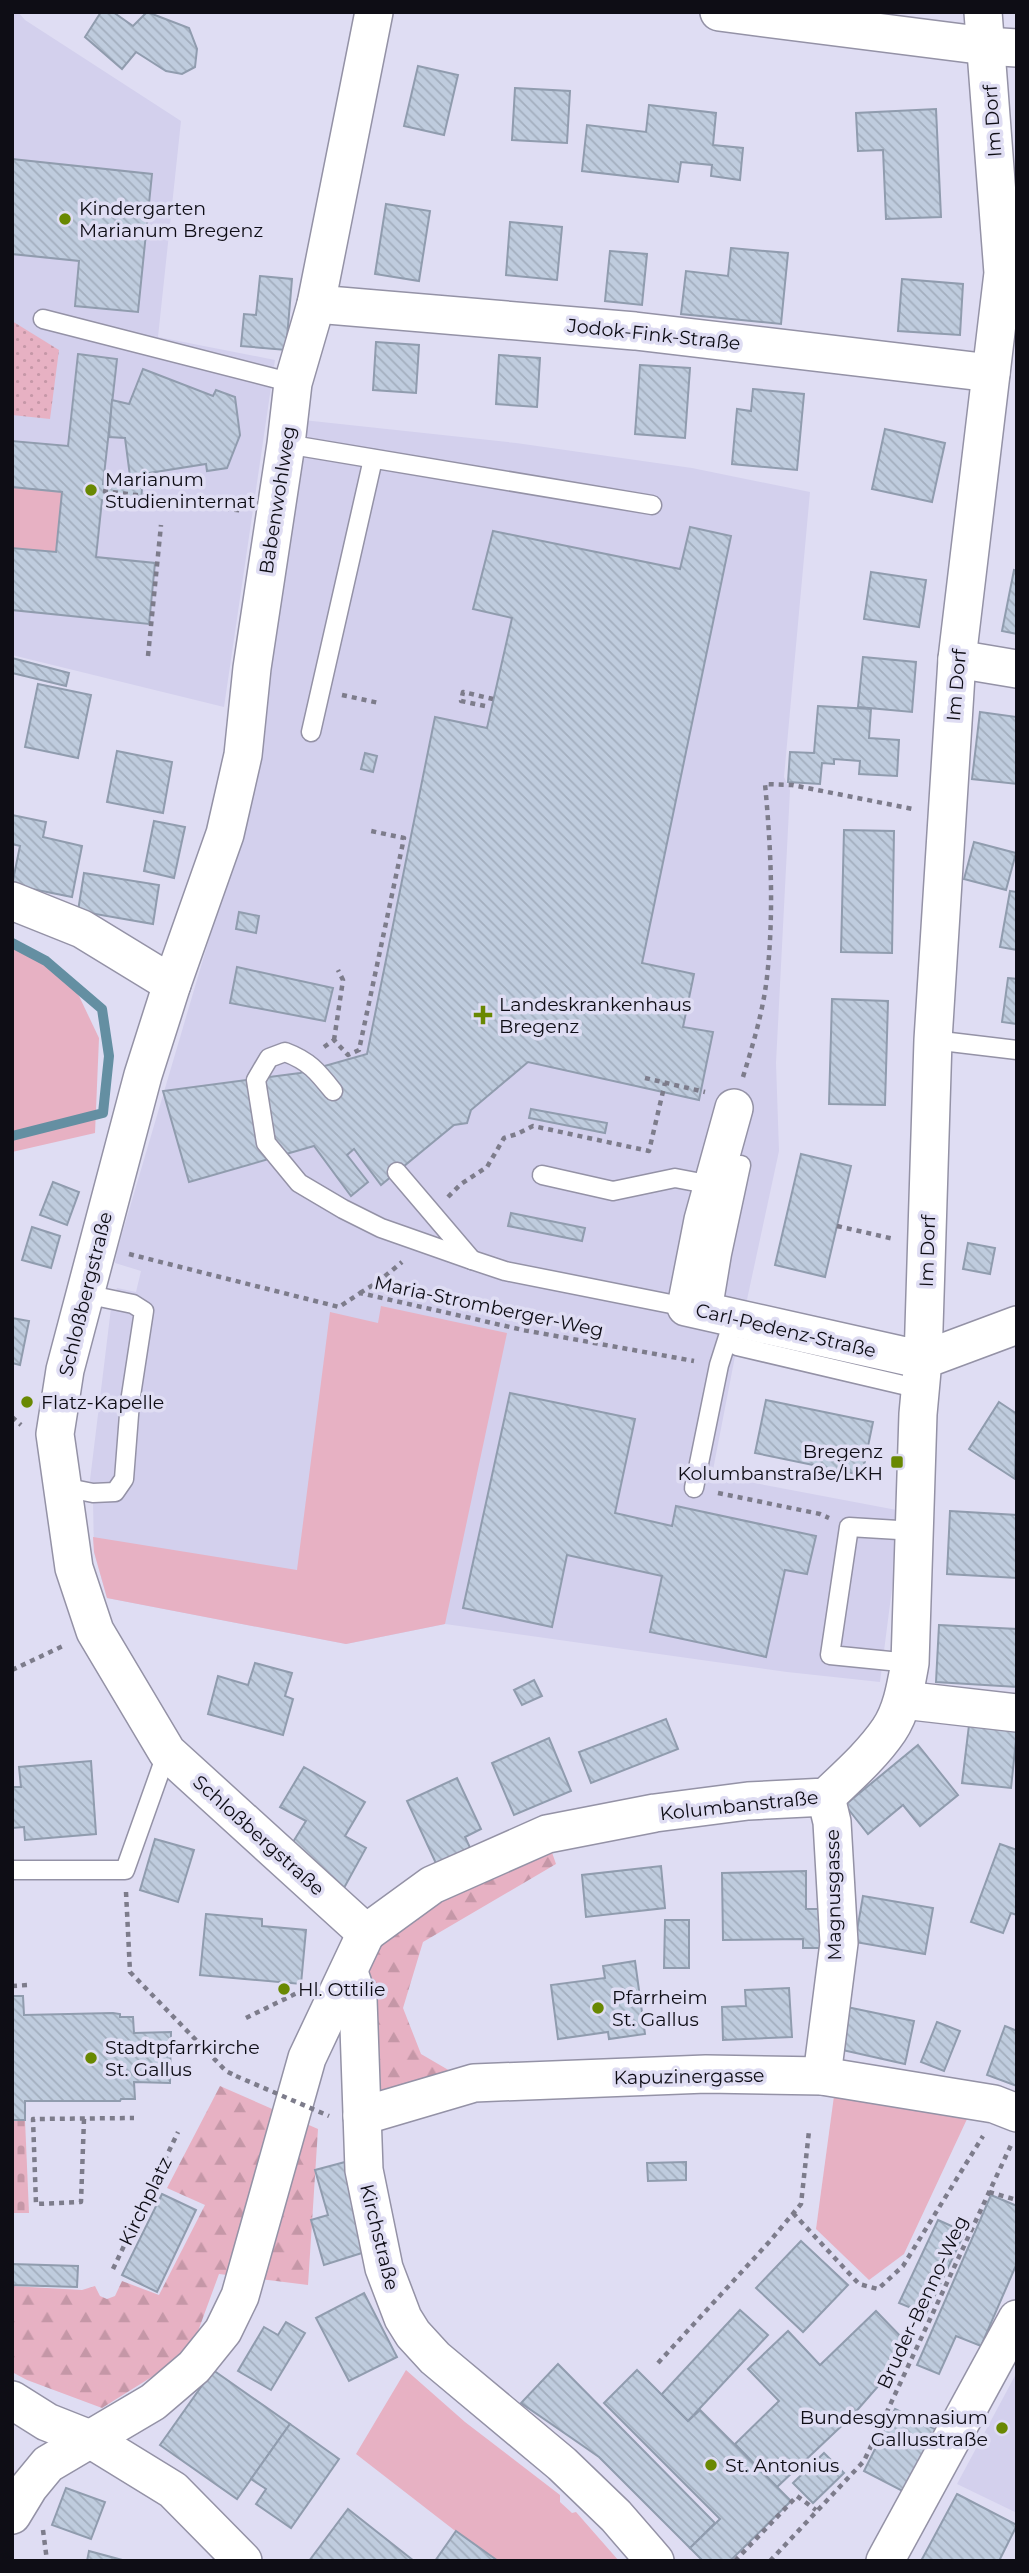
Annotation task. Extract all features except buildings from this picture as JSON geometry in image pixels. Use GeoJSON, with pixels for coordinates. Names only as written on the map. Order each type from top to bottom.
{"type":"FeatureCollection","features":[{"type":"Feature","properties":{"kind":"street","name":"Babenwohlweg"},"geometry":{"type":"LineString","coordinates":[[172,984],[225,834],[243,755],[254,656],[293,383],[316,304],[374,12]]}},
{"type":"Feature","properties":{"kind":"street"},"geometry":{"type":"LineString","coordinates":[[719,12],[996,35]]}},
{"type":"Feature","properties":{"kind":"street","name":"Im Dorf"},"geometry":{"type":"LineString","coordinates":[[921,1375],[928,1243],[933,1040],[957,659],[1003,273],[996,35]]}},
{"type":"Feature","properties":{"kind":"street","name":"Jodok-Fink-Straße"},"geometry":{"type":"LineString","coordinates":[[316,304],[635,331],[991,373]]}},
{"type":"Feature","properties":{"kind":"street"},"geometry":{"type":"LineString","coordinates":[[957,659],[1017,669]]}},
{"type":"Feature","properties":{"kind":"street"},"geometry":{"type":"LineString","coordinates":[[12,901],[82,929],[172,984]]}},
{"type":"Feature","properties":{"kind":"street","name":"Schloßbergstraße"},"geometry":{"type":"LineString","coordinates":[[172,984],[143,1075],[65,1370],[55,1434],[74,1568],[95,1631],[167,1752],[366,1933]]}},
{"type":"Feature","properties":{"kind":"street","name":"Carl-Pedenz-Straße"},"geometry":{"type":"LineString","coordinates":[[734,1108],[726,1175],[717,1322],[921,1375]]}},
{"type":"Feature","properties":{"kind":"street"},"geometry":{"type":"LineString","coordinates":[[921,1375],[1017,1325]]}},
{"type":"Feature","properties":{"kind":"street","name":"Kolumbanstraße"},"geometry":{"type":"LineString","coordinates":[[366,1933],[432,1885],[547,1834],[682,1809],[748,1801],[826,1797],[864,1759],[890,1728],[903,1700],[910,1663],[921,1375]]}},
{"type":"Feature","properties":{"kind":"street"},"geometry":{"type":"LineString","coordinates":[[903,1700],[1017,1713]]}},
{"type":"Feature","properties":{"kind":"street","name":"Magnusgasse"},"geometry":{"type":"LineString","coordinates":[[822,2076],[838,1943],[832,1822],[826,1797]]}},
{"type":"Feature","properties":{"kind":"street"},"geometry":{"type":"LineString","coordinates":[[12,2515],[29,2487],[48,2464],[153,2402],[194,2367],[223,2331],[240,2296],[307,2058],[366,1933]]}},
{"type":"Feature","properties":{"kind":"street","name":"Kirchstraße"},"geometry":{"type":"LineString","coordinates":[[349,1972],[358,1999],[345,2116],[364,2170],[384,2268],[403,2318],[413,2334],[435,2358],[562,2464],[656,2561]]}},
{"type":"Feature","properties":{"kind":"street","name":"Kapuzinergasse"},"geometry":{"type":"LineString","coordinates":[[345,2116],[474,2083],[706,2074],[822,2076],[1007,2120]]}},
{"type":"Feature","properties":{"kind":"street"},"geometry":{"type":"LineString","coordinates":[[885,2561],[1017,2319]]}},
{"type":"Feature","properties":{"kind":"street"},"geometry":{"type":"LineString","coordinates":[[12,2400],[47,2422],[90,2439],[173,2490],[243,2561]]}},
{"type":"Feature","properties":{"kind":"lane"},"geometry":{"type":"LineString","coordinates":[[43,319],[293,383]]}},
{"type":"Feature","properties":{"kind":"lane"},"geometry":{"type":"LineString","coordinates":[[286,444],[652,505]]}},
{"type":"Feature","properties":{"kind":"lane"},"geometry":{"type":"LineString","coordinates":[[311,732],[373,459]]}},
{"type":"Feature","properties":{"kind":"lane"},"geometry":{"type":"LineString","coordinates":[[933,1040],[1017,1050]]}},
{"type":"Feature","properties":{"kind":"lane"},"geometry":{"type":"LineString","coordinates":[[333,1091],[310,1063],[285,1052],[269,1058],[257,1080],[266,1143],[299,1183],[343,1209],[381,1227],[505,1271],[717,1322],[719,1365],[694,1488]]}},
{"type":"Feature","properties":{"kind":"lane"},"geometry":{"type":"LineString","coordinates":[[397,1172],[472,1260]]}},
{"type":"Feature","properties":{"kind":"lane"},"geometry":{"type":"LineString","coordinates":[[542,1175],[613,1191],[675,1178],[726,1175]]}},
{"type":"Feature","properties":{"kind":"lane"},"geometry":{"type":"LineString","coordinates":[[63,1487],[93,1493],[115,1492],[124,1479],[130,1402],[144,1311],[133,1304],[85,1294]]}},
{"type":"Feature","properties":{"kind":"lane"},"geometry":{"type":"LineString","coordinates":[[910,1663],[830,1655],[849,1527],[915,1531]]}},
{"type":"Feature","properties":{"kind":"lane"},"geometry":{"type":"LineString","coordinates":[[12,1870],[125,1870],[167,1752]]}},
{"type":"Feature","properties":{"kind":"path"},"geometry":{"type":"LineString","coordinates":[[103,491],[144,496]]}},
{"type":"Feature","properties":{"kind":"path"},"geometry":{"type":"LineString","coordinates":[[165,500],[275,516]]}},
{"type":"Feature","properties":{"kind":"path"},"geometry":{"type":"LineString","coordinates":[[148,656],[161,525]]}},
{"type":"Feature","properties":{"kind":"path"},"geometry":{"type":"LineString","coordinates":[[320,690],[379,703]]}},
{"type":"Feature","properties":{"kind":"path"},"geometry":{"type":"LineString","coordinates":[[485,706],[461,701],[463,692],[494,699]]}},
{"type":"Feature","properties":{"kind":"path"},"geometry":{"type":"LineString","coordinates":[[645,1078],[703,1091],[734,1108],[759,1024],[767,977],[770,925],[769,827],[765,784],[792,785],[946,815]]}},
{"type":"Feature","properties":{"kind":"path"},"geometry":{"type":"LineString","coordinates":[[334,1040],[348,1055],[359,1050],[404,838],[371,831]]}},
{"type":"Feature","properties":{"kind":"path"},"geometry":{"type":"LineString","coordinates":[[317,1052],[334,1040],[342,980],[338,971]]}},
{"type":"Feature","properties":{"kind":"path"},"geometry":{"type":"LineString","coordinates":[[837,1226],[906,1242],[928,1243]]}},
{"type":"Feature","properties":{"kind":"path","name":"Maria-Stromberger-Weg"},"geometry":{"type":"LineString","coordinates":[[96,1246],[339,1307],[360,1293],[523,1330],[719,1365]]}},
{"type":"Feature","properties":{"kind":"path"},"geometry":{"type":"LineString","coordinates":[[360,1293],[378,1282]]}},
{"type":"Feature","properties":{"kind":"path"},"geometry":{"type":"LineString","coordinates":[[694,1488],[820,1514],[849,1527]]}},
{"type":"Feature","properties":{"kind":"path"},"geometry":{"type":"LineString","coordinates":[[12,1670],[95,1631]]}},
{"type":"Feature","properties":{"kind":"path"},"geometry":{"type":"LineString","coordinates":[[125,1870],[130,1972],[226,2071],[345,2116]]}},
{"type":"Feature","properties":{"kind":"path"},"geometry":{"type":"LineString","coordinates":[[12,1986],[28,1985]]}},
{"type":"Feature","properties":{"kind":"path"},"geometry":{"type":"LineString","coordinates":[[246,2018],[293,1995]]}},
{"type":"Feature","properties":{"kind":"path"},"geometry":{"type":"LineString","coordinates":[[84,2119],[81,2202],[36,2204],[33,2119],[134,2118]]}},
{"type":"Feature","properties":{"kind":"path"},"geometry":{"type":"LineString","coordinates":[[793,2213],[859,2284],[878,2288],[903,2266],[982,2141],[1007,2120]]}},
{"type":"Feature","properties":{"kind":"path","name":"Bruder-Benno-Weg"},"geometry":{"type":"LineString","coordinates":[[770,2561],[864,2461],[989,2192],[1007,2120]]}},
{"type":"Feature","properties":{"kind":"path"},"geometry":{"type":"LineString","coordinates":[[658,2363],[801,2204],[808,2131]]}},
{"type":"Feature","properties":{"kind":"path","name":"Kirchplatz"},"geometry":{"type":"LineString","coordinates":[[113,2269],[178,2132]]}},
{"type":"Feature","properties":{"kind":"path"},"geometry":{"type":"LineString","coordinates":[[989,2192],[1017,2200]]}},
{"type":"Feature","properties":{"kind":"path"},"geometry":{"type":"LineString","coordinates":[[735,2561],[797,2496],[816,2510]]}},
{"type":"Feature","properties":{"kind":"shaded area"},"geometry":{"type":"Polygon","coordinates":[[[12,12],[18,12],[25,20],[181,121],[158,337],[275,360],[224,707],[12,655],[12,12]]]}},
{"type":"Feature","properties":{"kind":"shaded area","name":"Landeskrankenhaus Bregenz"},"geometry":{"type":"Polygon","coordinates":[[[303,420],[516,443],[692,468],[810,492],[784,777],[790,790],[776,1063],[779,1151],[712,1475],[902,1511],[880,1682],[787,1672],[445,1624],[346,1644],[107,1598],[94,1552],[90,1480],[112,1300],[117,1288],[136,1292],[141,1271],[115,1263],[243,824],[303,420]]]}},
{"type":"Feature","properties":{"kind":"shaded area","name":"Bundesgymnasium Gallusstraße"},"geometry":{"type":"Polygon","coordinates":[[[1017,2372],[1017,2513],[957,2484],[1017,2372]]]}},
{"type":"Feature","properties":{"kind":"green space"},"geometry":{"type":"Polygon","coordinates":[[[12,321],[59,350],[50,419],[12,415],[12,321]]]}},
{"type":"Feature","properties":{"kind":"green space"},"geometry":{"type":"Polygon","coordinates":[[[12,487],[62,492],[56,552],[12,548],[12,487]]]}},
{"type":"Feature","properties":{"kind":"green space"},"geometry":{"type":"Polygon","coordinates":[[[12,945],[49,960],[79,996],[99,1038],[95,1133],[12,1152],[12,945]]]}},
{"type":"Feature","properties":{"kind":"green space"},"geometry":{"type":"Polygon","coordinates":[[[381,1306],[507,1333],[445,1624],[346,1644],[107,1598],[94,1552],[93,1537],[297,1570],[330,1312],[378,1323],[381,1306]]]}},
{"type":"Feature","properties":{"kind":"green space"},"geometry":{"type":"Polygon","coordinates":[[[548,1841],[556,1864],[423,1942],[403,2008],[421,2054],[457,2075],[370,2099],[365,1981],[378,1939],[436,1891],[548,1841]]]}},
{"type":"Feature","properties":{"kind":"green space"},"geometry":{"type":"Polygon","coordinates":[[[220,2086],[318,2129],[308,2285],[219,2274],[190,2353],[102,2408],[12,2372],[12,2286],[82,2290],[95,2286],[100,2296],[107,2299],[115,2296],[122,2281],[159,2295],[205,2205],[167,2188],[220,2086]]]}},
{"type":"Feature","properties":{"kind":"green space"},"geometry":{"type":"Polygon","coordinates":[[[834,2096],[895,2100],[967,2119],[904,2254],[869,2280],[816,2229],[834,2096]]]}},
{"type":"Feature","properties":{"kind":"green space"},"geometry":{"type":"Polygon","coordinates":[[[12,2120],[25,2120],[29,2213],[12,2213],[12,2120]]]}},
{"type":"Feature","properties":{"kind":"green space"},"geometry":{"type":"Polygon","coordinates":[[[406,2370],[465,2422],[560,2495],[560,2502],[572,2513],[576,2512],[619,2561],[494,2561],[356,2454],[406,2370]]]}},
{"type":"Feature","properties":{"kind":"waterway"},"geometry":{"type":"LineString","coordinates":[[12,943],[46,961],[102,1009],[109,1056],[103,1113],[12,1136]]}},
{"type":"Feature","properties":{"kind":"place","name":"Kindergarten Marianum Bregenz"},"geometry":{"type":"Point","coordinates":[65,219]}},
{"type":"Feature","properties":{"kind":"place","name":"Marianum Studieninternat"},"geometry":{"type":"Point","coordinates":[91,490]}},
{"type":"Feature","properties":{"kind":"place","name":"Landeskrankenhaus Bregenz"},"geometry":{"type":"Point","coordinates":[483,1015]}},
{"type":"Feature","properties":{"kind":"place","name":"Flatz-Kapelle"},"geometry":{"type":"Point","coordinates":[27,1402]}},
{"type":"Feature","properties":{"kind":"place","name":"Bregenz Kolumbanstraße/LKH"},"geometry":{"type":"Point","coordinates":[897,1462]}},
{"type":"Feature","properties":{"kind":"place","name":"Hl. Ottilie"},"geometry":{"type":"Point","coordinates":[284,1989]}},
{"type":"Feature","properties":{"kind":"place","name":"Pfarrheim St. Gallus"},"geometry":{"type":"Point","coordinates":[598,2008]}},
{"type":"Feature","properties":{"kind":"place","name":"Stadtpfarrkirche St. Gallus"},"geometry":{"type":"Point","coordinates":[91,2058]}},
{"type":"Feature","properties":{"kind":"place","name":"Bundesgymnasium Gallusstraße"},"geometry":{"type":"Point","coordinates":[1002,2428]}},
{"type":"Feature","properties":{"kind":"place","name":"St. Antonius"},"geometry":{"type":"Point","coordinates":[711,2465]}}]}
